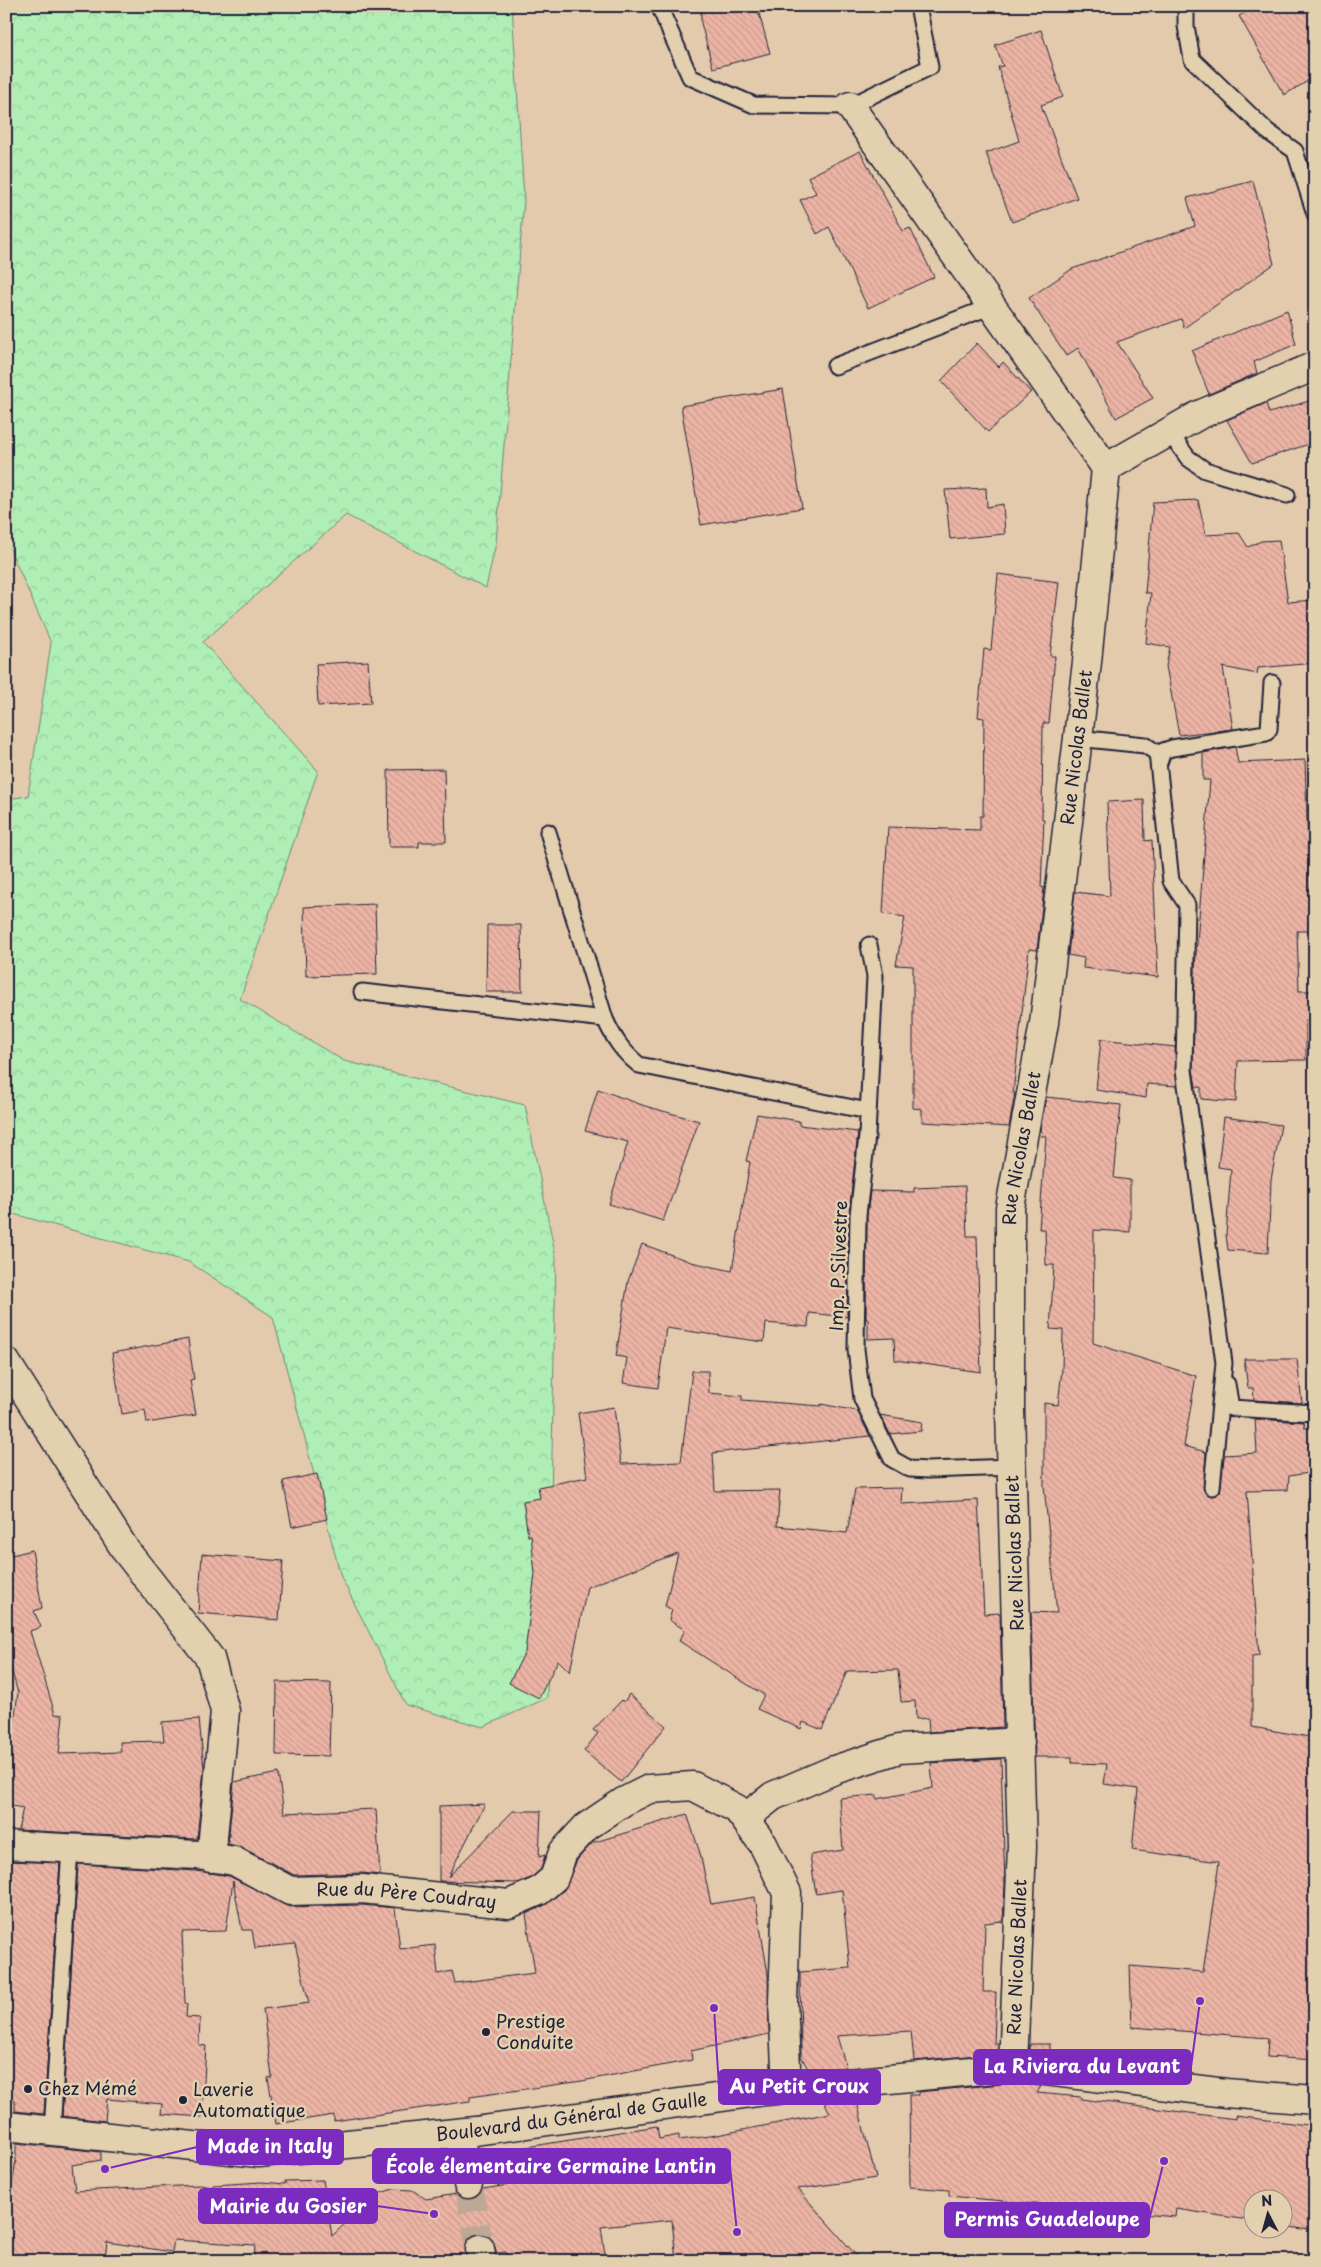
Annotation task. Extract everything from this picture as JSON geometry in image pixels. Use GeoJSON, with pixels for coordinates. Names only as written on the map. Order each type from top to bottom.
{"type":"FeatureCollection","features":[{"type":"Feature","properties":{"kind":"street"},"geometry":{"type":"LineString","coordinates":[[850,106],[1106,468],[1199,415],[1315,366]]}},
{"type":"Feature","properties":{"kind":"street","name":"Rue Nicolas Ballet"},"geometry":{"type":"LineString","coordinates":[[1013,2067],[1022,1846],[1012,1467],[1010,1208],[1044,1023],[1106,468]]}},
{"type":"Feature","properties":{"kind":"street"},"geometry":{"type":"LineString","coordinates":[[6,1362],[126,1551],[210,1658],[225,1711],[211,1858]]}},
{"type":"Feature","properties":{"kind":"street"},"geometry":{"type":"LineString","coordinates":[[745,1818],[773,1796],[834,1770],[898,1749],[1020,1742]]}},
{"type":"Feature","properties":{"kind":"street","name":"Rue du Père Coudray"},"geometry":{"type":"LineString","coordinates":[[6,1845],[13,1847],[70,1848],[211,1858],[234,1862],[290,1891],[362,1888],[509,1904],[539,1890],[554,1878],[563,1852],[586,1827],[623,1802],[649,1789],[693,1786],[737,1809],[745,1818],[763,1844],[786,1893],[783,2001],[787,2089]]}},
{"type":"Feature","properties":{"kind":"street","name":"Boulevard du Général de Gaulle"},"geometry":{"type":"LineString","coordinates":[[6,2126],[259,2153],[459,2133],[787,2089],[1013,2067],[1226,2093],[1315,2100]]}},
{"type":"Feature","properties":{"kind":"street"},"geometry":{"type":"LineString","coordinates":[[459,2133],[468,2184]]}},
{"type":"Feature","properties":{"kind":"lane"},"geometry":{"type":"LineString","coordinates":[[659,6],[690,77],[754,105],[850,106],[930,67],[918,6]]}},
{"type":"Feature","properties":{"kind":"lane"},"geometry":{"type":"LineString","coordinates":[[1186,6],[1186,26],[1192,59],[1267,131],[1295,152],[1315,214]]}},
{"type":"Feature","properties":{"kind":"lane"},"geometry":{"type":"LineString","coordinates":[[834,366],[992,306]]}},
{"type":"Feature","properties":{"kind":"lane"},"geometry":{"type":"LineString","coordinates":[[1169,432],[1188,458],[1200,467],[1287,495]]}},
{"type":"Feature","properties":{"kind":"lane"},"geometry":{"type":"LineString","coordinates":[[1159,763],[1163,751],[1172,748],[1266,733],[1269,729],[1272,683]]}},
{"type":"Feature","properties":{"kind":"lane"},"geometry":{"type":"LineString","coordinates":[[1077,738],[1151,747],[1157,753],[1171,881],[1187,905],[1184,1070],[1224,1363],[1232,1408],[1315,1413]]}},
{"type":"Feature","properties":{"kind":"lane"},"geometry":{"type":"LineString","coordinates":[[548,832],[606,1019],[614,1038],[623,1052],[639,1065],[868,1111]]}},
{"type":"Feature","properties":{"kind":"lane","name":"Imp. P.Silvestre"},"geometry":{"type":"LineString","coordinates":[[870,945],[875,976],[868,1111],[858,1215],[856,1349],[862,1399],[892,1459],[910,1469],[1012,1467]]}},
{"type":"Feature","properties":{"kind":"lane"},"geometry":{"type":"LineString","coordinates":[[362,992],[606,1019]]}},
{"type":"Feature","properties":{"kind":"lane"},"geometry":{"type":"LineString","coordinates":[[1212,1487],[1224,1363]]}},
{"type":"Feature","properties":{"kind":"lane"},"geometry":{"type":"LineString","coordinates":[[52,2131],[70,1848]]}},
{"type":"Feature","properties":{"kind":"green space"},"geometry":{"type":"Polygon","coordinates":[[[6,6],[512,6],[524,200],[496,543],[486,588],[346,515],[203,642],[318,771],[240,999],[344,1061],[525,1105],[556,1258],[547,1698],[483,1727],[406,1705],[341,1577],[273,1317],[189,1262],[6,1212],[6,799],[28,796],[51,643],[6,540],[6,6]]]}},
{"type":"Feature","properties":{"kind":"building"},"geometry":{"type":"Polygon","coordinates":[[[715,6],[757,6],[770,53],[713,68],[701,23],[701,11],[715,6]]]}},
{"type":"Feature","properties":{"kind":"building"},"geometry":{"type":"Polygon","coordinates":[[[1256,6],[1315,6],[1315,77],[1284,95],[1239,16],[1256,6]]]}},
{"type":"Feature","properties":{"kind":"building"},"geometry":{"type":"Polygon","coordinates":[[[1041,30],[1063,97],[1041,105],[1077,198],[1012,222],[986,153],[1019,141],[998,67],[1003,66],[995,45],[1041,30]]]}},
{"type":"Feature","properties":{"kind":"building"},"geometry":{"type":"Polygon","coordinates":[[[860,151],[903,231],[910,228],[934,277],[868,308],[829,227],[817,234],[800,200],[816,193],[808,177],[860,151]]]}},
{"type":"Feature","properties":{"kind":"building"},"geometry":{"type":"Polygon","coordinates":[[[1253,181],[1274,264],[1184,328],[1181,319],[1117,342],[1153,398],[1116,418],[1078,348],[1066,356],[1029,298],[1072,269],[1195,226],[1187,198],[1253,181]]]}},
{"type":"Feature","properties":{"kind":"building"},"geometry":{"type":"Polygon","coordinates":[[[1287,310],[1296,344],[1254,362],[1257,373],[1209,394],[1192,351],[1287,310]]]}},
{"type":"Feature","properties":{"kind":"building"},"geometry":{"type":"Polygon","coordinates":[[[977,343],[999,367],[1003,362],[1031,392],[988,432],[941,381],[977,343]]]}},
{"type":"Feature","properties":{"kind":"building"},"geometry":{"type":"Polygon","coordinates":[[[783,389],[802,508],[701,525],[681,406],[783,389]]]}},
{"type":"Feature","properties":{"kind":"building"},"geometry":{"type":"Polygon","coordinates":[[[1309,401],[1315,419],[1315,442],[1252,463],[1227,420],[1266,403],[1269,413],[1309,401]]]}},
{"type":"Feature","properties":{"kind":"building"},"geometry":{"type":"Polygon","coordinates":[[[986,488],[987,507],[1003,504],[1005,534],[950,539],[945,490],[986,488]]]}},
{"type":"Feature","properties":{"kind":"building"},"geometry":{"type":"Polygon","coordinates":[[[1198,500],[1206,535],[1239,533],[1248,547],[1261,541],[1279,540],[1288,602],[1315,600],[1315,663],[1258,668],[1257,674],[1223,667],[1233,729],[1179,735],[1166,666],[1170,647],[1146,643],[1151,593],[1145,593],[1153,502],[1198,500]]]}},
{"type":"Feature","properties":{"kind":"building"},"geometry":{"type":"Polygon","coordinates":[[[998,574],[1059,582],[1050,656],[1055,656],[1049,723],[1043,723],[1042,819],[1044,819],[1041,887],[1044,888],[1037,950],[1029,949],[1013,1093],[1015,1093],[1009,1127],[922,1122],[922,1109],[913,1108],[913,966],[896,965],[905,917],[883,914],[888,827],[980,830],[980,816],[983,816],[984,718],[978,717],[984,649],[991,650],[998,574]]]}},
{"type":"Feature","properties":{"kind":"building"},"geometry":{"type":"Polygon","coordinates":[[[368,661],[371,703],[318,706],[316,664],[368,661]]]}},
{"type":"Feature","properties":{"kind":"building"},"geometry":{"type":"Polygon","coordinates":[[[1235,747],[1238,763],[1305,760],[1311,931],[1297,931],[1299,991],[1312,991],[1312,1020],[1306,1020],[1306,1060],[1238,1061],[1236,1102],[1201,1099],[1201,1087],[1196,1087],[1193,1069],[1195,967],[1210,780],[1203,780],[1203,753],[1235,747]]]}},
{"type":"Feature","properties":{"kind":"building"},"geometry":{"type":"Polygon","coordinates":[[[444,769],[446,842],[419,842],[419,847],[389,847],[388,770],[444,769]]]}},
{"type":"Feature","properties":{"kind":"building"},"geometry":{"type":"Polygon","coordinates":[[[1144,800],[1145,841],[1152,840],[1158,977],[1083,968],[1084,958],[1068,955],[1075,892],[1110,896],[1107,802],[1144,800]]]}},
{"type":"Feature","properties":{"kind":"building"},"geometry":{"type":"Polygon","coordinates":[[[375,904],[377,974],[306,976],[304,907],[375,904]]]}},
{"type":"Feature","properties":{"kind":"building"},"geometry":{"type":"Polygon","coordinates":[[[487,925],[521,925],[522,992],[486,992],[487,925]]]}},
{"type":"Feature","properties":{"kind":"building"},"geometry":{"type":"Polygon","coordinates":[[[1101,1039],[1175,1047],[1177,1086],[1147,1084],[1146,1098],[1096,1090],[1101,1039]]]}},
{"type":"Feature","properties":{"kind":"building"},"geometry":{"type":"Polygon","coordinates":[[[598,1089],[645,1106],[699,1121],[663,1221],[609,1204],[628,1142],[585,1131],[598,1089]]]}},
{"type":"Feature","properties":{"kind":"building"},"geometry":{"type":"Polygon","coordinates":[[[1046,1097],[1121,1105],[1114,1178],[1130,1180],[1130,1232],[1094,1230],[1093,1343],[1196,1376],[1184,1446],[1206,1452],[1204,1491],[1212,1496],[1220,1492],[1224,1455],[1257,1453],[1255,1419],[1304,1422],[1305,1428],[1315,1428],[1315,1472],[1289,1476],[1288,1490],[1247,1491],[1259,1655],[1252,1656],[1252,1727],[1315,1738],[1315,2060],[1267,2057],[1268,2038],[1132,2027],[1130,1966],[1203,1972],[1219,1862],[1132,1850],[1138,1789],[1104,1784],[1107,1764],[1072,1763],[1072,1757],[1035,1757],[1031,1612],[1057,1613],[1044,1486],[1044,1403],[1058,1405],[1062,1369],[1063,1330],[1050,1329],[1054,1265],[1046,1265],[1045,1229],[1039,1229],[1046,1136],[1041,1136],[1042,1131],[1040,1131],[1046,1097]]]}},
{"type":"Feature","properties":{"kind":"building"},"geometry":{"type":"Polygon","coordinates":[[[757,1114],[799,1121],[799,1125],[858,1132],[849,1215],[847,1317],[809,1313],[808,1327],[766,1323],[764,1342],[666,1328],[658,1388],[623,1383],[627,1358],[616,1356],[628,1281],[642,1244],[691,1262],[732,1271],[750,1162],[746,1161],[757,1114]]]}},
{"type":"Feature","properties":{"kind":"building"},"geometry":{"type":"Polygon","coordinates":[[[1224,1117],[1281,1125],[1271,1180],[1268,1253],[1228,1250],[1226,1235],[1231,1169],[1218,1167],[1224,1117]]]}},
{"type":"Feature","properties":{"kind":"building"},"geometry":{"type":"Polygon","coordinates":[[[965,1186],[967,1236],[977,1236],[981,1372],[895,1360],[894,1338],[868,1339],[868,1320],[866,1319],[867,1216],[870,1191],[914,1192],[914,1188],[965,1186]]]}},
{"type":"Feature","properties":{"kind":"building"},"geometry":{"type":"Polygon","coordinates":[[[188,1339],[194,1379],[190,1380],[196,1415],[147,1423],[145,1410],[122,1414],[112,1353],[188,1339]]]}},
{"type":"Feature","properties":{"kind":"building"},"geometry":{"type":"Polygon","coordinates":[[[1244,1359],[1297,1359],[1302,1403],[1254,1400],[1253,1388],[1248,1388],[1244,1359]]]}},
{"type":"Feature","properties":{"kind":"building"},"geometry":{"type":"Polygon","coordinates":[[[692,1371],[708,1371],[709,1393],[742,1396],[742,1400],[821,1406],[821,1404],[857,1411],[870,1436],[713,1453],[715,1491],[780,1490],[777,1526],[847,1533],[855,1489],[902,1488],[901,1504],[978,1500],[984,1614],[1000,1613],[1003,1727],[929,1732],[928,1718],[916,1719],[915,1701],[901,1702],[898,1670],[847,1671],[822,1730],[803,1722],[801,1729],[757,1709],[764,1695],[679,1641],[685,1630],[669,1620],[672,1610],[665,1606],[678,1553],[587,1587],[570,1672],[558,1660],[539,1698],[509,1683],[525,1652],[535,1574],[531,1535],[528,1536],[523,1501],[540,1498],[538,1487],[587,1477],[578,1413],[614,1407],[621,1464],[681,1462],[692,1371]]]}},
{"type":"Feature","properties":{"kind":"building"},"geometry":{"type":"Polygon","coordinates":[[[880,1415],[922,1422],[921,1431],[890,1434],[880,1415]]]}},
{"type":"Feature","properties":{"kind":"building"},"geometry":{"type":"Polygon","coordinates":[[[317,1474],[327,1519],[292,1527],[283,1481],[317,1474]]]}},
{"type":"Feature","properties":{"kind":"building"},"geometry":{"type":"Polygon","coordinates":[[[8,1544],[12,1555],[32,1550],[42,1608],[34,1611],[41,1627],[30,1631],[55,1714],[63,1715],[59,1754],[121,1752],[120,1742],[164,1741],[162,1722],[199,1719],[204,1768],[197,1839],[18,1830],[23,1808],[6,1805],[6,1735],[12,1736],[18,1693],[6,1651],[8,1544]]]}},
{"type":"Feature","properties":{"kind":"building"},"geometry":{"type":"Polygon","coordinates":[[[202,1554],[283,1561],[279,1620],[198,1613],[202,1554]]]}},
{"type":"Feature","properties":{"kind":"building"},"geometry":{"type":"Polygon","coordinates":[[[277,1682],[331,1683],[329,1756],[276,1755],[277,1682]]]}},
{"type":"Feature","properties":{"kind":"building"},"geometry":{"type":"Polygon","coordinates":[[[629,1694],[666,1726],[621,1782],[584,1751],[598,1733],[593,1730],[622,1700],[624,1702],[629,1694]]]}},
{"type":"Feature","properties":{"kind":"building"},"geometry":{"type":"Polygon","coordinates":[[[1001,1759],[1005,1885],[1003,1921],[985,1923],[983,1992],[996,1992],[994,2043],[998,2043],[998,2053],[914,2061],[911,2031],[837,2036],[846,2067],[809,2071],[801,2056],[800,1972],[850,1968],[842,1890],[816,1894],[810,1855],[843,1850],[839,1798],[877,1795],[877,1799],[933,1788],[931,1763],[1001,1759]]]}},
{"type":"Feature","properties":{"kind":"building"},"geometry":{"type":"Polygon","coordinates":[[[278,1773],[284,1813],[376,1809],[380,1875],[362,1873],[294,1875],[241,1847],[228,1844],[234,1782],[278,1773]]]}},
{"type":"Feature","properties":{"kind":"building"},"geometry":{"type":"Polygon","coordinates":[[[485,1804],[448,1877],[513,1811],[541,1811],[539,1857],[545,1855],[541,1869],[531,1878],[517,1883],[439,1881],[439,1806],[485,1804]]]}},
{"type":"Feature","properties":{"kind":"building"},"geometry":{"type":"Polygon","coordinates":[[[687,1814],[700,1853],[711,1904],[755,1897],[768,1974],[769,2034],[691,2051],[692,2060],[582,2081],[470,2097],[470,2101],[334,2121],[334,2115],[276,2124],[268,2078],[272,2077],[263,2009],[309,2003],[295,1944],[255,1948],[252,1930],[242,1930],[233,1881],[226,1931],[182,1932],[185,2003],[187,2004],[186,2017],[200,2018],[199,2045],[206,2046],[202,2117],[161,2114],[162,2104],[107,2099],[105,2121],[62,2116],[78,1864],[196,1871],[229,1876],[290,1907],[361,1905],[395,1908],[400,1949],[435,1945],[438,1974],[452,1971],[455,1983],[535,1973],[526,1914],[545,1905],[564,1890],[577,1860],[592,1843],[687,1814]]]}},
{"type":"Feature","properties":{"kind":"building"},"geometry":{"type":"Polygon","coordinates":[[[6,1861],[60,1863],[44,2114],[15,2111],[15,2100],[7,2100],[11,2011],[6,2010],[6,1861]]]}},
{"type":"Feature","properties":{"kind":"building"},"geometry":{"type":"Polygon","coordinates":[[[1030,2044],[1050,2044],[1050,2056],[1029,2053],[1030,2044]]]}},
{"type":"Feature","properties":{"kind":"building"},"geometry":{"type":"Polygon","coordinates":[[[1013,2083],[1041,2086],[1037,2093],[1081,2097],[1081,2099],[1236,2119],[1236,2116],[1315,2126],[1315,2231],[1294,2228],[1294,2190],[1244,2190],[1244,2219],[1176,2209],[1175,2217],[949,2196],[949,2190],[910,2187],[909,2095],[918,2095],[918,2092],[1013,2083]]]}},
{"type":"Feature","properties":{"kind":"building"},"geometry":{"type":"Polygon","coordinates":[[[856,2098],[876,2178],[798,2189],[861,2261],[676,2261],[672,2220],[601,2227],[606,2261],[508,2261],[506,2252],[497,2253],[492,2239],[486,2235],[478,2234],[470,2237],[466,2243],[466,2258],[452,2261],[254,2261],[255,2245],[174,2240],[172,2252],[107,2242],[105,2261],[6,2261],[6,2227],[16,2159],[16,2143],[101,2152],[101,2160],[72,2165],[75,2191],[200,2185],[212,2187],[213,2185],[262,2182],[285,2184],[285,2181],[323,2180],[332,2236],[375,2195],[393,2189],[412,2190],[426,2199],[456,2194],[462,2198],[470,2199],[478,2196],[483,2189],[509,2185],[502,2151],[657,2126],[659,2139],[679,2135],[679,2140],[717,2135],[830,2113],[824,2101],[856,2098]]]}},
{"type":"Feature","properties":{"kind":"tunnel"},"geometry":{"type":"LineString","coordinates":[[468,2184],[480,2249]]}},
{"type":"Feature","properties":{"kind":"place","name":"La Riviera du Levant"},"geometry":{"type":"Point","coordinates":[1200,2001]}},
{"type":"Feature","properties":{"kind":"place","name":"Au Petit Croux"},"geometry":{"type":"Point","coordinates":[714,2008]}},
{"type":"Feature","properties":{"kind":"place","name":"Prestige Conduite"},"geometry":{"type":"Point","coordinates":[486,2032]}},
{"type":"Feature","properties":{"kind":"place","name":"Chez Mémé"},"geometry":{"type":"Point","coordinates":[28,2089]}},
{"type":"Feature","properties":{"kind":"place","name":"Laverie Automatique"},"geometry":{"type":"Point","coordinates":[183,2100]}},
{"type":"Feature","properties":{"kind":"place","name":"Permis Guadeloupe"},"geometry":{"type":"Point","coordinates":[1164,2161]}},
{"type":"Feature","properties":{"kind":"place","name":"Made in Italy"},"geometry":{"type":"Point","coordinates":[105,2169]}},
{"type":"Feature","properties":{"kind":"place","name":"Mairie du Gosier"},"geometry":{"type":"Point","coordinates":[434,2214]}},
{"type":"Feature","properties":{"kind":"place","name":"École élementaire Germaine Lantin"},"geometry":{"type":"Point","coordinates":[737,2232]}}]}
